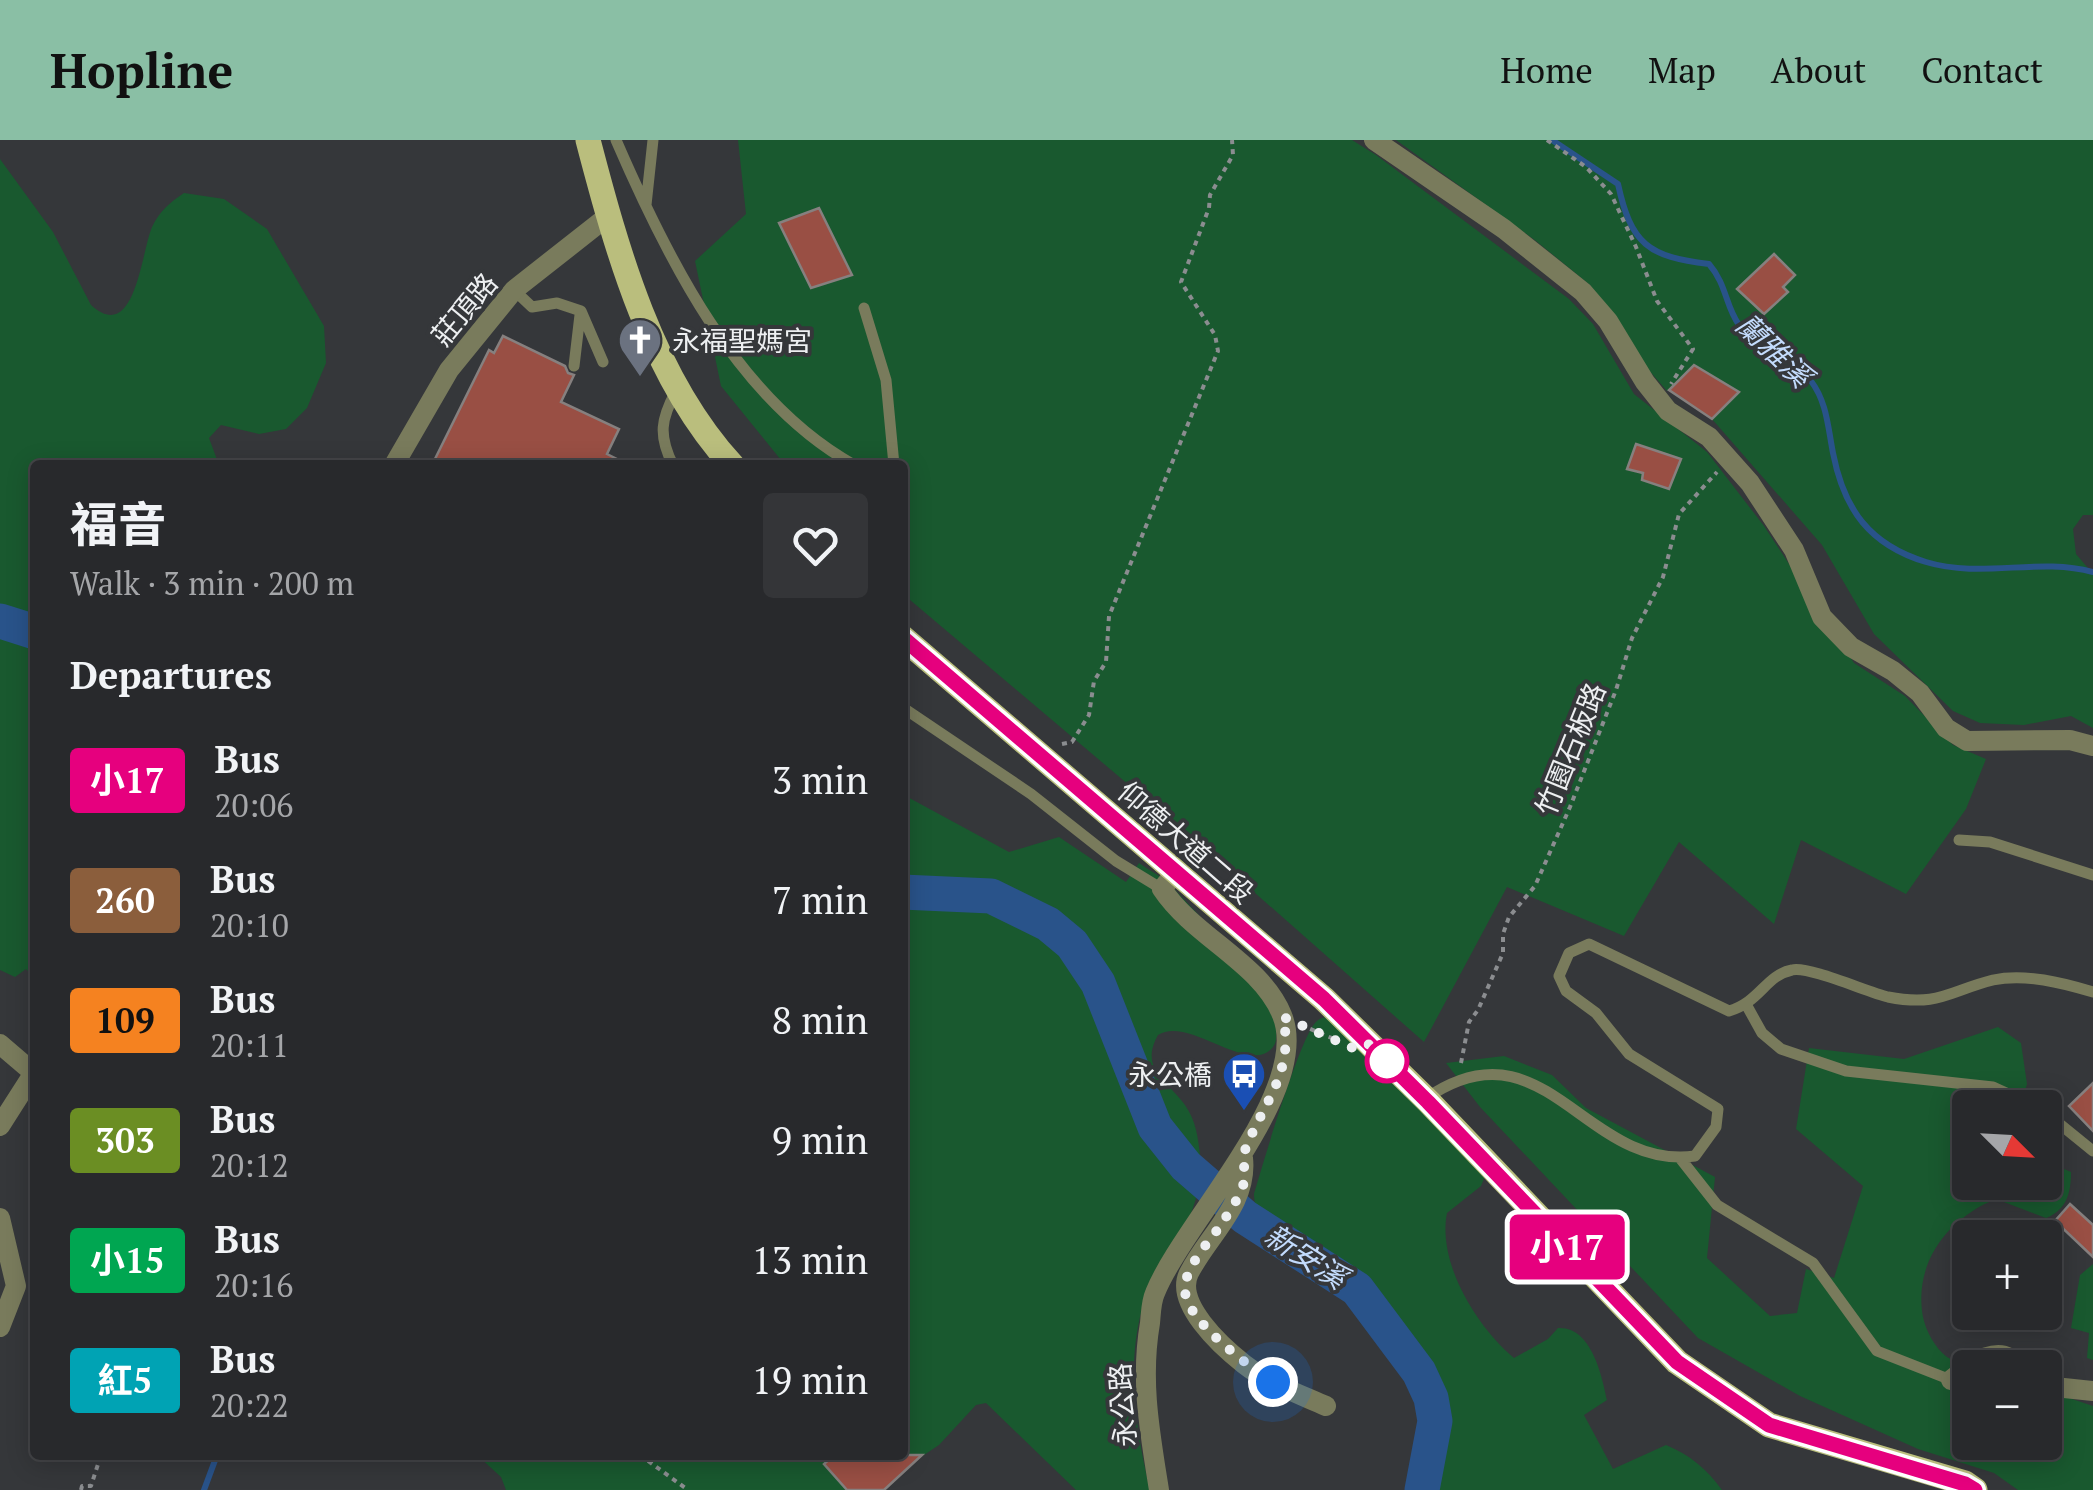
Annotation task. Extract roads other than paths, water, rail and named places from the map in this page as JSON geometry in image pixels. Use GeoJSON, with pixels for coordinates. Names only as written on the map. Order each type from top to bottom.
{"type":"FeatureCollection","features":[{"type":"Feature","properties":{"kind":"main road"},"geometry":{"type":"LineString","coordinates":[[588,140],[631,290],[678,388],[728,460]]}},
{"type":"Feature","properties":{"kind":"main road","name":"仰德大道二段"},"geometry":{"type":"LineString","coordinates":[[908,643],[1168,881],[1324,999],[1677,1362],[1769,1425],[1975,1490]]}},
{"type":"Feature","properties":{"kind":"street"},"geometry":{"type":"LineString","coordinates":[[1374,140],[1504,229],[1583,292],[1608,321],[1670,412],[1709,437],[1750,483],[1794,550],[1822,617],[1852,647],[1893,671],[1920,693],[1946,728],[1967,740],[2070,740],[2093,746]]}},
{"type":"Feature","properties":{"kind":"street","name":"莊頂路"},"geometry":{"type":"LineString","coordinates":[[397,460],[448,370],[514,290],[608,216]]}},
{"type":"Feature","properties":{"kind":"street"},"geometry":{"type":"LineString","coordinates":[[1168,881],[1177,912],[1268,989],[1283,1017],[1288,1041],[1285,1066],[1188,1275],[1184,1292],[1190,1307],[1245,1364],[1326,1406]]}},
{"type":"Feature","properties":{"kind":"street"},"geometry":{"type":"LineString","coordinates":[[0,1044],[30,1069]]}},
{"type":"Feature","properties":{"kind":"street"},"geometry":{"type":"LineString","coordinates":[[0,1126],[30,1081]]}},
{"type":"Feature","properties":{"kind":"street","name":"永公路"},"geometry":{"type":"LineString","coordinates":[[1159,1490],[1143,1364],[1154,1294],[1215,1215]]}},
{"type":"Feature","properties":{"kind":"street"},"geometry":{"type":"LineString","coordinates":[[0,1218],[26,1285],[3,1313]]}},
{"type":"Feature","properties":{"kind":"street"},"geometry":{"type":"LineString","coordinates":[[2062,1388],[2093,1392]]}},
{"type":"Feature","properties":{"kind":"lane"},"geometry":{"type":"LineString","coordinates":[[616,140],[676,268],[724,344],[780,406],[845,460]]}},
{"type":"Feature","properties":{"kind":"lane"},"geometry":{"type":"LineString","coordinates":[[646,208],[653,140]]}},
{"type":"Feature","properties":{"kind":"lane"},"geometry":{"type":"LineString","coordinates":[[514,290],[532,307],[557,303],[581,311],[603,362]]}},
{"type":"Feature","properties":{"kind":"lane"},"geometry":{"type":"LineString","coordinates":[[864,308],[886,380],[894,460]]}},
{"type":"Feature","properties":{"kind":"lane"},"geometry":{"type":"LineString","coordinates":[[574,366],[581,311]]}},
{"type":"Feature","properties":{"kind":"lane"},"geometry":{"type":"LineString","coordinates":[[670,460],[661,418],[678,388]]}},
{"type":"Feature","properties":{"kind":"lane"},"geometry":{"type":"LineString","coordinates":[[908,710],[1031,794],[1116,861],[1168,881]]}},
{"type":"Feature","properties":{"kind":"lane"},"geometry":{"type":"LineString","coordinates":[[1959,840],[1990,842],[2093,876]]}},
{"type":"Feature","properties":{"kind":"lane"},"geometry":{"type":"LineString","coordinates":[[1425,1099],[1451,1082],[1484,1073],[1519,1077],[1564,1102],[1604,1133],[1672,1159],[1695,1156],[1716,1127],[1718,1109],[1630,1054],[1596,1013],[1566,991],[1559,976],[1570,953],[1589,944],[1728,1011],[1748,1006],[1777,975],[1795,968],[1890,997],[1938,1001],[1995,980],[2023,978],[2093,992]]}},
{"type":"Feature","properties":{"kind":"lane"},"geometry":{"type":"LineString","coordinates":[[1748,1006],[1762,1033],[1781,1048],[1846,1071],[1999,1090]]}},
{"type":"Feature","properties":{"kind":"lane"},"geometry":{"type":"LineString","coordinates":[[2062,1126],[2093,1151]]}},
{"type":"Feature","properties":{"kind":"lane"},"geometry":{"type":"LineString","coordinates":[[1680,1158],[1717,1205],[1813,1263],[1877,1350],[1952,1380]]}},
{"type":"Feature","properties":{"kind":"waterway","name":"蘭雅溪"},"geometry":{"type":"LineString","coordinates":[[1552,140],[1618,184],[1629,221],[1646,244],[1671,257],[1709,264],[1739,325],[1811,381],[1824,406],[1844,492],[1875,535],[1906,555],[1947,567],[2052,567],[2093,572]]}},
{"type":"Feature","properties":{"kind":"waterway","name":"新安溪"},"geometry":{"type":"LineString","coordinates":[[0,621],[30,630]]}},
{"type":"Feature","properties":{"kind":"waterway","name":"新安溪"},"geometry":{"type":"LineString","coordinates":[[908,892],[991,896],[1048,924],[1072,944],[1098,983],[1155,1127],[1186,1166],[1245,1217],[1357,1289],[1419,1372],[1431,1398],[1435,1421],[1422,1490]]}},
{"type":"Feature","properties":{"kind":"waterway"},"geometry":{"type":"LineString","coordinates":[[204,1490],[215,1460]]}},
{"type":"Feature","properties":{"kind":"place","name":"永福聖媽宮"},"geometry":{"type":"Point","coordinates":[640,378]}},
{"type":"Feature","properties":{"kind":"place","name":"永公橋"},"geometry":{"type":"Point","coordinates":[1244,1112]}}]}
